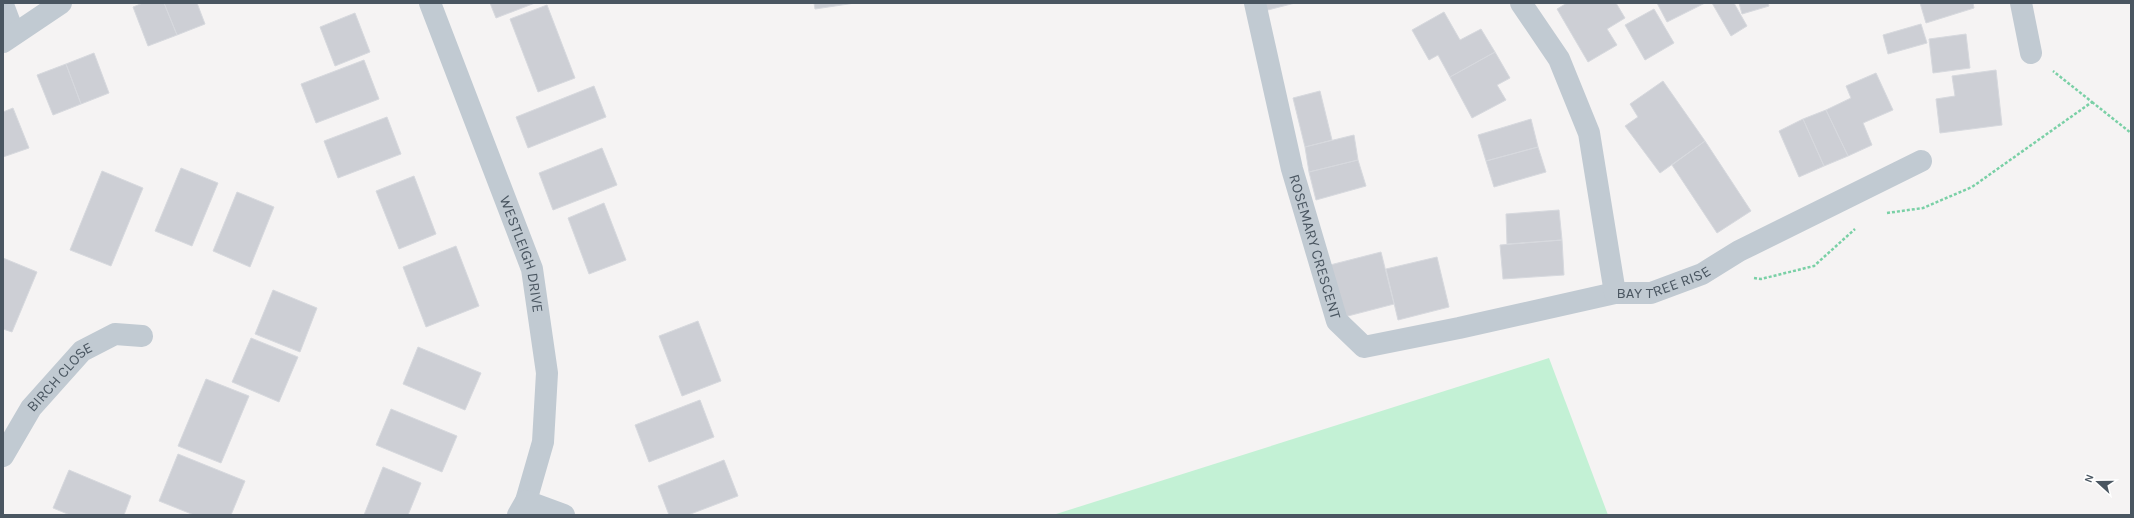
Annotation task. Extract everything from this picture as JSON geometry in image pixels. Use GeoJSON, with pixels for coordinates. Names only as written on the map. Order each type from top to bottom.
{"type":"FeatureCollection","features":[{"type":"Feature","properties":{"kind":"street"},"geometry":{"type":"LineString","coordinates":[[3,5],[8,38],[61,3]]}},
{"type":"Feature","properties":{"kind":"street","name":"WESTLEIGH DRIVE"},"geometry":{"type":"LineString","coordinates":[[430,3],[532,269],[548,373],[543,442],[522,508]]}},
{"type":"Feature","properties":{"kind":"street","name":"ROSEMARY CRESCENT"},"geometry":{"type":"LineString","coordinates":[[1255,3],[1292,168],[1337,321],[1364,347],[1459,328],[1615,293]]}},
{"type":"Feature","properties":{"kind":"street","name":"BAY TREE RISE"},"geometry":{"type":"LineString","coordinates":[[1522,3],[1559,59],[1590,133],[1615,293],[1651,293],[1702,274],[1739,251],[1921,161]]}},
{"type":"Feature","properties":{"kind":"street"},"geometry":{"type":"LineString","coordinates":[[2021,3],[2032,53]]}},
{"type":"Feature","properties":{"kind":"street","name":"BIRCH CLOSE"},"geometry":{"type":"LineString","coordinates":[[3,456],[31,408],[82,351],[115,334],[142,336]]}},
{"type":"Feature","properties":{"kind":"street"},"geometry":{"type":"LineString","coordinates":[[522,508],[564,515]]}},
{"type":"Feature","properties":{"kind":"path"},"geometry":{"type":"LineString","coordinates":[[2092,102],[2131,133]]}},
{"type":"Feature","properties":{"kind":"green space"},"geometry":{"type":"Polygon","coordinates":[[[1549,358],[1608,515],[1053,515],[1549,358]]]}},
{"type":"Feature","properties":{"kind":"building"},"geometry":{"type":"Polygon","coordinates":[[[143,3],[164,3],[177,35],[148,46],[133,7],[143,3]]]}},
{"type":"Feature","properties":{"kind":"building"},"geometry":{"type":"Polygon","coordinates":[[[164,3],[197,3],[205,24],[177,35],[164,3]]]}},
{"type":"Feature","properties":{"kind":"building"},"geometry":{"type":"Polygon","coordinates":[[[490,3],[535,3],[496,18],[490,3]]]}},
{"type":"Feature","properties":{"kind":"building"},"geometry":{"type":"Polygon","coordinates":[[[814,3],[855,3],[815,9],[814,3]]]}},
{"type":"Feature","properties":{"kind":"building"},"geometry":{"type":"Polygon","coordinates":[[[1262,3],[1295,3],[1264,11],[1262,3]]]}},
{"type":"Feature","properties":{"kind":"building"},"geometry":{"type":"Polygon","coordinates":[[[1567,3],[1616,3],[1625,18],[1607,29],[1617,45],[1588,62],[1557,9],[1567,3]]]}},
{"type":"Feature","properties":{"kind":"building"},"geometry":{"type":"Polygon","coordinates":[[[1657,3],[1705,3],[1667,22],[1657,3]]]}},
{"type":"Feature","properties":{"kind":"building"},"geometry":{"type":"Polygon","coordinates":[[[1712,3],[1734,3],[1747,26],[1731,36],[1712,3]]]}},
{"type":"Feature","properties":{"kind":"building"},"geometry":{"type":"Polygon","coordinates":[[[1739,3],[1768,3],[1769,6],[1742,14],[1739,3]]]}},
{"type":"Feature","properties":{"kind":"building"},"geometry":{"type":"Polygon","coordinates":[[[1920,3],[1973,3],[1974,8],[1926,23],[1920,3]]]}},
{"type":"Feature","properties":{"kind":"building"},"geometry":{"type":"Polygon","coordinates":[[[547,5],[575,78],[538,92],[510,19],[547,5]]]}},
{"type":"Feature","properties":{"kind":"building"},"geometry":{"type":"Polygon","coordinates":[[[1654,9],[1674,43],[1645,60],[1625,25],[1654,9]]]}},
{"type":"Feature","properties":{"kind":"building"},"geometry":{"type":"Polygon","coordinates":[[[1444,12],[1460,40],[1481,29],[1495,52],[1450,77],[1438,55],[1429,60],[1412,30],[1444,12]]]}},
{"type":"Feature","properties":{"kind":"building"},"geometry":{"type":"Polygon","coordinates":[[[355,13],[370,52],[335,66],[320,27],[355,13]]]}},
{"type":"Feature","properties":{"kind":"building"},"geometry":{"type":"Polygon","coordinates":[[[1921,24],[1927,43],[1888,54],[1883,35],[1921,24]]]}},
{"type":"Feature","properties":{"kind":"building"},"geometry":{"type":"Polygon","coordinates":[[[1966,34],[1970,68],[1933,73],[1929,39],[1966,34]]]}},
{"type":"Feature","properties":{"kind":"building"},"geometry":{"type":"Polygon","coordinates":[[[1495,52],[1510,78],[1497,85],[1506,100],[1472,118],[1450,77],[1495,52]]]}},
{"type":"Feature","properties":{"kind":"building"},"geometry":{"type":"Polygon","coordinates":[[[94,53],[109,93],[81,104],[66,64],[94,53]]]}},
{"type":"Feature","properties":{"kind":"building"},"geometry":{"type":"Polygon","coordinates":[[[364,60],[379,99],[316,123],[301,84],[364,60]]]}},
{"type":"Feature","properties":{"kind":"building"},"geometry":{"type":"Polygon","coordinates":[[[66,64],[81,104],[53,115],[37,75],[66,64]]]}},
{"type":"Feature","properties":{"kind":"building"},"geometry":{"type":"Polygon","coordinates":[[[1996,70],[2002,125],[1940,133],[1936,99],[1955,96],[1952,76],[1996,70]]]}},
{"type":"Feature","properties":{"kind":"building"},"geometry":{"type":"Polygon","coordinates":[[[1876,73],[1893,110],[1863,123],[1872,145],[1848,156],[1826,110],[1851,98],[1846,86],[1876,73]]]}},
{"type":"Feature","properties":{"kind":"building"},"geometry":{"type":"Polygon","coordinates":[[[1663,81],[1705,141],[1660,173],[1625,126],[1638,117],[1630,104],[1663,81]]]}},
{"type":"Feature","properties":{"kind":"building"},"geometry":{"type":"Polygon","coordinates":[[[594,86],[606,117],[528,148],[516,117],[594,86]]]}},
{"type":"Feature","properties":{"kind":"building"},"geometry":{"type":"Polygon","coordinates":[[[1320,91],[1332,140],[1305,147],[1293,98],[1320,91]]]}},
{"type":"Feature","properties":{"kind":"building"},"geometry":{"type":"Polygon","coordinates":[[[13,108],[29,148],[3,157],[3,112],[13,108]]]}},
{"type":"Feature","properties":{"kind":"building"},"geometry":{"type":"Polygon","coordinates":[[[1826,110],[1848,156],[1824,166],[1803,119],[1826,110]]]}},
{"type":"Feature","properties":{"kind":"building"},"geometry":{"type":"Polygon","coordinates":[[[387,117],[401,154],[338,178],[324,141],[387,117]]]}},
{"type":"Feature","properties":{"kind":"building"},"geometry":{"type":"Polygon","coordinates":[[[1531,119],[1538,147],[1486,161],[1478,135],[1531,119]]]}},
{"type":"Feature","properties":{"kind":"building"},"geometry":{"type":"Polygon","coordinates":[[[1803,119],[1824,166],[1799,177],[1779,131],[1803,119]]]}},
{"type":"Feature","properties":{"kind":"building"},"geometry":{"type":"Polygon","coordinates":[[[1354,135],[1358,160],[1309,172],[1305,147],[1354,135]]]}},
{"type":"Feature","properties":{"kind":"building"},"geometry":{"type":"Polygon","coordinates":[[[1705,141],[1751,211],[1717,233],[1672,165],[1705,141]]]}},
{"type":"Feature","properties":{"kind":"building"},"geometry":{"type":"Polygon","coordinates":[[[1538,147],[1546,172],[1494,187],[1486,161],[1538,147]]]}},
{"type":"Feature","properties":{"kind":"building"},"geometry":{"type":"Polygon","coordinates":[[[602,148],[617,185],[553,210],[539,173],[602,148]]]}},
{"type":"Feature","properties":{"kind":"building"},"geometry":{"type":"Polygon","coordinates":[[[1358,160],[1366,186],[1316,200],[1309,172],[1358,160]]]}},
{"type":"Feature","properties":{"kind":"building"},"geometry":{"type":"Polygon","coordinates":[[[181,168],[218,183],[192,246],[155,231],[181,168]]]}},
{"type":"Feature","properties":{"kind":"building"},"geometry":{"type":"Polygon","coordinates":[[[102,171],[143,188],[111,266],[70,250],[102,171]]]}},
{"type":"Feature","properties":{"kind":"building"},"geometry":{"type":"Polygon","coordinates":[[[414,176],[436,234],[399,249],[376,191],[414,176]]]}},
{"type":"Feature","properties":{"kind":"building"},"geometry":{"type":"Polygon","coordinates":[[[237,192],[274,207],[250,267],[213,251],[237,192]]]}},
{"type":"Feature","properties":{"kind":"building"},"geometry":{"type":"Polygon","coordinates":[[[604,203],[626,260],[589,274],[568,218],[604,203]]]}},
{"type":"Feature","properties":{"kind":"building"},"geometry":{"type":"Polygon","coordinates":[[[1559,210],[1562,240],[1507,244],[1506,214],[1559,210]]]}},
{"type":"Feature","properties":{"kind":"building"},"geometry":{"type":"Polygon","coordinates":[[[1562,240],[1564,275],[1503,279],[1500,245],[1562,240]]]}},
{"type":"Feature","properties":{"kind":"building"},"geometry":{"type":"Polygon","coordinates":[[[456,246],[479,306],[426,327],[403,267],[456,246]]]}},
{"type":"Feature","properties":{"kind":"building"},"geometry":{"type":"Polygon","coordinates":[[[1381,252],[1394,304],[1344,317],[1330,265],[1381,252]]]}},
{"type":"Feature","properties":{"kind":"building"},"geometry":{"type":"Polygon","coordinates":[[[1437,257],[1449,307],[1398,320],[1386,269],[1437,257]]]}},
{"type":"Feature","properties":{"kind":"building"},"geometry":{"type":"Polygon","coordinates":[[[3,258],[37,272],[12,332],[3,329],[3,258]]]}},
{"type":"Feature","properties":{"kind":"building"},"geometry":{"type":"Polygon","coordinates":[[[273,290],[317,308],[300,352],[255,334],[273,290]]]}},
{"type":"Feature","properties":{"kind":"building"},"geometry":{"type":"Polygon","coordinates":[[[698,321],[721,381],[682,396],[659,336],[698,321]]]}},
{"type":"Feature","properties":{"kind":"building"},"geometry":{"type":"Polygon","coordinates":[[[251,338],[298,357],[279,402],[232,382],[251,338]]]}},
{"type":"Feature","properties":{"kind":"building"},"geometry":{"type":"Polygon","coordinates":[[[418,347],[481,373],[465,410],[403,384],[418,347]]]}},
{"type":"Feature","properties":{"kind":"building"},"geometry":{"type":"Polygon","coordinates":[[[206,379],[249,396],[221,463],[178,446],[206,379]]]}},
{"type":"Feature","properties":{"kind":"building"},"geometry":{"type":"Polygon","coordinates":[[[700,400],[714,437],[649,462],[635,425],[700,400]]]}},
{"type":"Feature","properties":{"kind":"building"},"geometry":{"type":"Polygon","coordinates":[[[391,409],[457,436],[442,472],[376,445],[391,409]]]}},
{"type":"Feature","properties":{"kind":"building"},"geometry":{"type":"Polygon","coordinates":[[[178,454],[245,481],[231,515],[194,515],[159,501],[178,454]]]}},
{"type":"Feature","properties":{"kind":"building"},"geometry":{"type":"Polygon","coordinates":[[[724,460],[738,496],[688,515],[669,515],[658,486],[724,460]]]}},
{"type":"Feature","properties":{"kind":"building"},"geometry":{"type":"Polygon","coordinates":[[[383,467],[421,483],[408,515],[364,515],[383,467]]]}},
{"type":"Feature","properties":{"kind":"building"},"geometry":{"type":"Polygon","coordinates":[[[69,470],[131,496],[124,515],[70,515],[53,508],[69,470]]]}}]}
